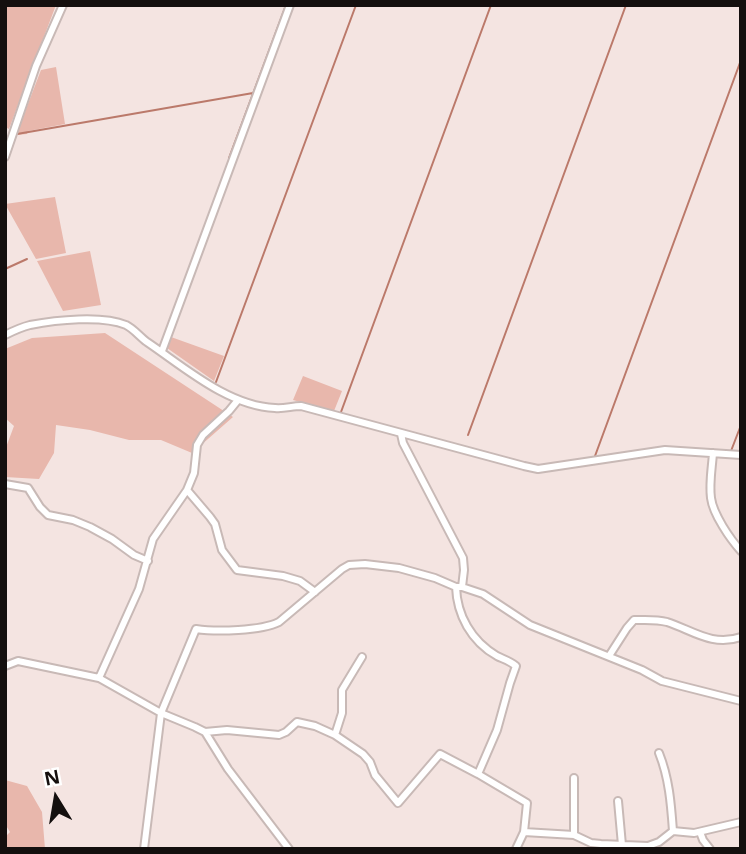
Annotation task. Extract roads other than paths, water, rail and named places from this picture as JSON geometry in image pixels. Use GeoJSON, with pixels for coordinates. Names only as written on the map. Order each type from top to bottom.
{"type":"FeatureCollection","features":[{"type":"Feature","properties":{"kind":"street"},"geometry":{"type":"LineString","coordinates":[[5,157],[36,66],[63,5]]}},
{"type":"Feature","properties":{"kind":"street"},"geometry":{"type":"LineString","coordinates":[[162,351],[290,5]]}},
{"type":"Feature","properties":{"kind":"street"},"geometry":{"type":"LineString","coordinates":[[5,335],[28,325],[96,318],[113,321],[129,326],[144,340],[210,385],[238,400],[274,408],[301,405],[524,466],[538,468],[665,450],[741,455]]}},
{"type":"Feature","properties":{"kind":"street"},"geometry":{"type":"LineString","coordinates":[[99,678],[139,589],[153,539],[187,490],[194,473],[197,445],[238,400]]}},
{"type":"Feature","properties":{"kind":"street"},"geometry":{"type":"LineString","coordinates":[[401,434],[403,443],[463,558],[464,570],[457,602],[460,613],[470,633],[496,655],[516,666],[497,730],[478,774]]}},
{"type":"Feature","properties":{"kind":"street"},"geometry":{"type":"LineString","coordinates":[[713,453],[710,484],[712,502],[734,544],[741,551]]}},
{"type":"Feature","properties":{"kind":"street"},"geometry":{"type":"LineString","coordinates":[[5,484],[29,488],[48,515],[90,527],[148,561]]}},
{"type":"Feature","properties":{"kind":"street"},"geometry":{"type":"LineString","coordinates":[[187,490],[215,524],[222,550],[237,570],[284,576],[300,581],[315,592]]}},
{"type":"Feature","properties":{"kind":"street"},"geometry":{"type":"LineString","coordinates":[[144,849],[161,713],[196,629],[270,627],[349,565],[399,568],[483,594],[530,625],[642,670],[662,681],[741,701]]}},
{"type":"Feature","properties":{"kind":"street"},"geometry":{"type":"LineString","coordinates":[[609,656],[634,620],[668,622],[703,637],[732,640],[741,637]]}},
{"type":"Feature","properties":{"kind":"street"},"geometry":{"type":"LineString","coordinates":[[335,735],[342,713],[342,690],[362,657]]}},
{"type":"Feature","properties":{"kind":"street"},"geometry":{"type":"LineString","coordinates":[[5,666],[18,661],[99,678],[161,713],[205,732],[228,769],[289,849]]}},
{"type":"Feature","properties":{"kind":"street"},"geometry":{"type":"LineString","coordinates":[[205,732],[227,730],[279,735],[297,722],[314,726],[335,735],[363,754],[370,762],[375,775],[398,803],[440,754],[527,803],[524,832],[516,849]]}},
{"type":"Feature","properties":{"kind":"street"},"geometry":{"type":"LineString","coordinates":[[659,752],[670,794],[673,831]]}},
{"type":"Feature","properties":{"kind":"street"},"geometry":{"type":"LineString","coordinates":[[574,778],[574,835]]}},
{"type":"Feature","properties":{"kind":"street"},"geometry":{"type":"LineString","coordinates":[[618,801],[622,845]]}},
{"type":"Feature","properties":{"kind":"street"},"geometry":{"type":"LineString","coordinates":[[524,832],[574,835],[590,846],[648,846],[659,842],[673,831],[694,833],[741,822]]}},
{"type":"Feature","properties":{"kind":"street"},"geometry":{"type":"LineString","coordinates":[[700,832],[710,849]]}},
{"type":"Feature","properties":{"kind":"waterway"},"geometry":{"type":"LineString","coordinates":[[229,158],[286,5]]}},
{"type":"Feature","properties":{"kind":"waterway"},"geometry":{"type":"LineString","coordinates":[[216,382],[356,5]]}},
{"type":"Feature","properties":{"kind":"waterway"},"geometry":{"type":"LineString","coordinates":[[341,412],[491,5]]}},
{"type":"Feature","properties":{"kind":"waterway"},"geometry":{"type":"LineString","coordinates":[[468,435],[626,5]]}},
{"type":"Feature","properties":{"kind":"waterway"},"geometry":{"type":"LineString","coordinates":[[595,456],[741,60]]}},
{"type":"Feature","properties":{"kind":"waterway"},"geometry":{"type":"LineString","coordinates":[[17,134],[253,93]]}},
{"type":"Feature","properties":{"kind":"waterway"},"geometry":{"type":"LineString","coordinates":[[5,269],[27,259]]}},
{"type":"Feature","properties":{"kind":"waterway"},"geometry":{"type":"LineString","coordinates":[[731,451],[741,425]]}}]}
